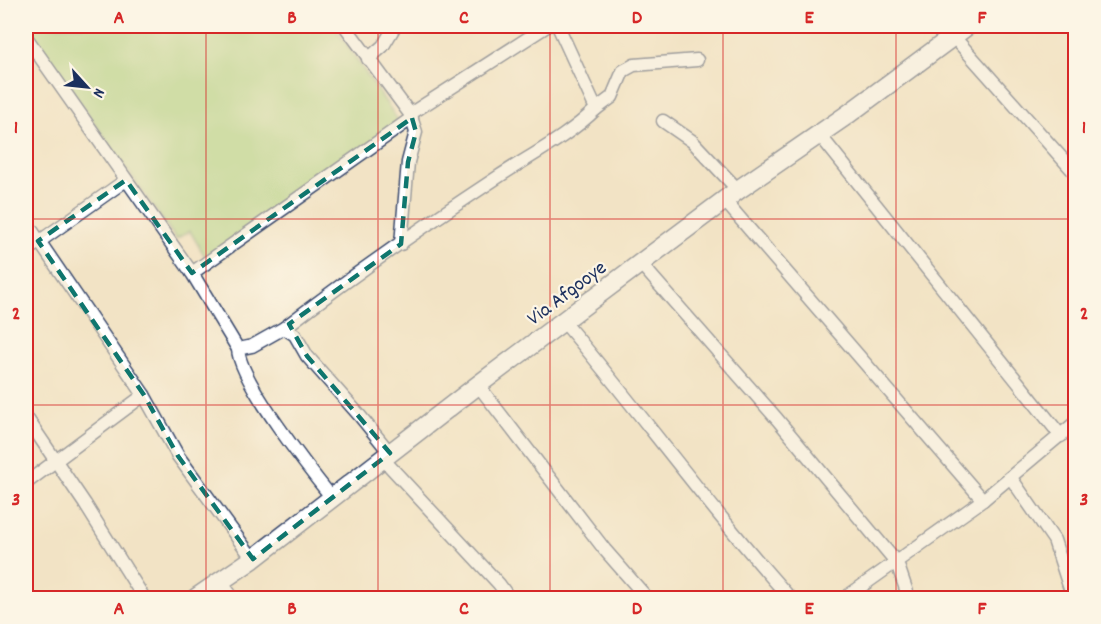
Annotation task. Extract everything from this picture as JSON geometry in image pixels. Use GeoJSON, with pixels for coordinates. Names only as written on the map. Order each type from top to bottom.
{"type":"FeatureCollection","features":[{"type":"Feature","properties":{"kind":"main road","name":"Via Afgooye"},"geometry":{"type":"LineString","coordinates":[[196,598],[253,559],[477,385],[819,134],[956,29]]}},
{"type":"Feature","properties":{"kind":"street"},"geometry":{"type":"LineString","coordinates":[[345,26],[411,116],[416,132],[408,162],[401,244]]}},
{"type":"Feature","properties":{"kind":"street"},"geometry":{"type":"LineString","coordinates":[[368,59],[383,46],[395,26]]}},
{"type":"Feature","properties":{"kind":"street"},"geometry":{"type":"LineString","coordinates":[[192,273],[411,116],[547,26]]}},
{"type":"Feature","properties":{"kind":"street"},"geometry":{"type":"LineString","coordinates":[[558,26],[596,109]]}},
{"type":"Feature","properties":{"kind":"street"},"geometry":{"type":"LineString","coordinates":[[956,29],[1076,174]]}},
{"type":"Feature","properties":{"kind":"street"},"geometry":{"type":"LineString","coordinates":[[26,36],[192,273],[238,349],[240,365],[253,388],[333,499]]}},
{"type":"Feature","properties":{"kind":"street"},"geometry":{"type":"LineString","coordinates":[[238,349],[252,346],[284,328],[500,176],[562,139],[612,98],[623,71],[634,65],[697,60]]}},
{"type":"Feature","properties":{"kind":"street"},"geometry":{"type":"LineString","coordinates":[[663,121],[692,141],[732,196],[983,500]]}},
{"type":"Feature","properties":{"kind":"street"},"geometry":{"type":"LineString","coordinates":[[819,134],[1061,436]]}},
{"type":"Feature","properties":{"kind":"street"},"geometry":{"type":"LineString","coordinates":[[26,251],[126,180]]}},
{"type":"Feature","properties":{"kind":"street"},"geometry":{"type":"LineString","coordinates":[[26,222],[144,395],[178,456],[253,559]]}},
{"type":"Feature","properties":{"kind":"street"},"geometry":{"type":"LineString","coordinates":[[641,264],[777,419],[897,563],[909,598]]}},
{"type":"Feature","properties":{"kind":"street"},"geometry":{"type":"LineString","coordinates":[[564,322],[622,390],[737,540],[790,598]]}},
{"type":"Feature","properties":{"kind":"street"},"geometry":{"type":"LineString","coordinates":[[284,328],[295,335],[307,356],[360,416],[386,456],[509,598]]}},
{"type":"Feature","properties":{"kind":"street"},"geometry":{"type":"LineString","coordinates":[[477,385],[605,550],[647,598]]}},
{"type":"Feature","properties":{"kind":"street"},"geometry":{"type":"LineString","coordinates":[[26,483],[144,395]]}},
{"type":"Feature","properties":{"kind":"street"},"geometry":{"type":"LineString","coordinates":[[26,417],[144,598]]}},
{"type":"Feature","properties":{"kind":"street"},"geometry":{"type":"LineString","coordinates":[[845,598],[983,500],[1076,422]]}},
{"type":"Feature","properties":{"kind":"street"},"geometry":{"type":"LineString","coordinates":[[1011,478],[1054,540],[1073,598]]}},
{"type":"Feature","properties":{"kind":"street"},"geometry":{"type":"LineString","coordinates":[[220,581],[233,598]]}},
{"type":"Feature","properties":{"kind":"highlighted area"},"geometry":{"type":"Polygon","coordinates":[[[412,118],[416,132],[408,162],[401,244],[289,324],[307,356],[390,453],[253,559],[178,456],[144,395],[38,241],[126,180],[192,273],[412,118]]]}},
{"type":"Feature","properties":{"kind":"green space"},"geometry":{"type":"Polygon","coordinates":[[[26,26],[334,26],[400,123],[207,260],[190,231],[176,239],[26,26]]]}}]}
